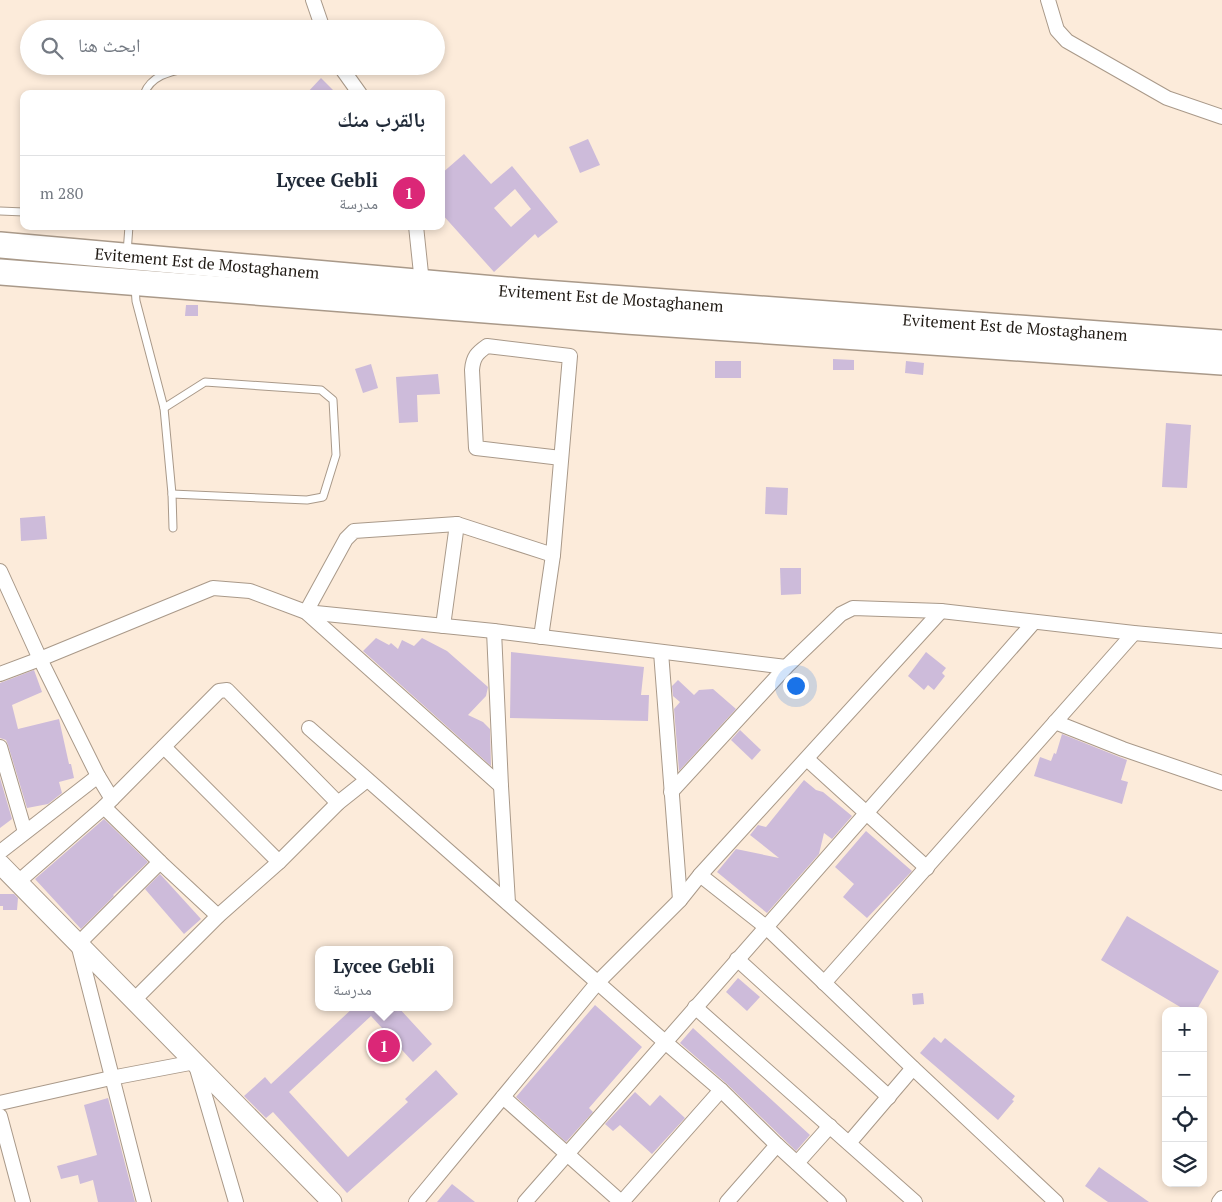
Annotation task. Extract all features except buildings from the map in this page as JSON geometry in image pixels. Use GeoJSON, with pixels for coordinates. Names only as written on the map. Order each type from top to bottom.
{"type":"FeatureCollection","features":[{"type":"Feature","properties":{"kind":"highway","name":"Evitement Est de Mostaghanem"},"geometry":{"type":"LineString","coordinates":[[0,245],[530,292],[1222,342]]}},
{"type":"Feature","properties":{"kind":"highway","name":"Evitement Est de Mostaghanem"},"geometry":{"type":"LineString","coordinates":[[0,272],[636,321],[1222,362]]}},
{"type":"Feature","properties":{"kind":"street"},"geometry":{"type":"LineString","coordinates":[[313,0],[319,20]]}},
{"type":"Feature","properties":{"kind":"street"},"geometry":{"type":"LineString","coordinates":[[1048,0],[1056,30],[1066,41],[1167,98],[1222,117]]}},
{"type":"Feature","properties":{"kind":"street"},"geometry":{"type":"LineString","coordinates":[[346,75],[357,90]]}},
{"type":"Feature","properties":{"kind":"street"},"geometry":{"type":"LineString","coordinates":[[416,230],[422,282]]}},
{"type":"Feature","properties":{"kind":"street"},"geometry":{"type":"LineString","coordinates":[[541,637],[553,555],[570,356],[487,346],[476,354],[472,360],[472,370],[476,448],[561,458]]}},
{"type":"Feature","properties":{"kind":"street"},"geometry":{"type":"LineString","coordinates":[[306,612],[346,538],[354,531],[457,524],[553,555]]}},
{"type":"Feature","properties":{"kind":"street"},"geometry":{"type":"LineString","coordinates":[[443,626],[457,524]]}},
{"type":"Feature","properties":{"kind":"street"},"geometry":{"type":"LineString","coordinates":[[0,571],[40,659],[98,776],[108,803],[160,862],[218,916]]}},
{"type":"Feature","properties":{"kind":"street"},"geometry":{"type":"LineString","coordinates":[[0,674],[213,588],[250,591],[306,612],[494,631],[786,667]]}},
{"type":"Feature","properties":{"kind":"street"},"geometry":{"type":"LineString","coordinates":[[671,792],[786,667],[846,610],[853,608],[942,611],[1222,641]]}},
{"type":"Feature","properties":{"kind":"street"},"geometry":{"type":"LineString","coordinates":[[416,1202],[598,982],[680,900],[700,875],[942,611]]}},
{"type":"Feature","properties":{"kind":"street"},"geometry":{"type":"LineString","coordinates":[[306,612],[500,786]]}},
{"type":"Feature","properties":{"kind":"street"},"geometry":{"type":"LineString","coordinates":[[525,1202],[1034,622]]}},
{"type":"Feature","properties":{"kind":"street"},"geometry":{"type":"LineString","coordinates":[[494,631],[500,786],[508,903]]}},
{"type":"Feature","properties":{"kind":"street"},"geometry":{"type":"LineString","coordinates":[[824,983],[1134,633]]}},
{"type":"Feature","properties":{"kind":"street"},"geometry":{"type":"LineString","coordinates":[[661,652],[680,900]]}},
{"type":"Feature","properties":{"kind":"street"},"geometry":{"type":"LineString","coordinates":[[18,882],[108,803],[219,691],[228,690],[338,804]]}},
{"type":"Feature","properties":{"kind":"street"},"geometry":{"type":"LineString","coordinates":[[1055,722],[1123,749],[1222,783]]}},
{"type":"Feature","properties":{"kind":"street"},"geometry":{"type":"LineString","coordinates":[[309,728],[721,1090],[833,1200]]}},
{"type":"Feature","properties":{"kind":"street"},"geometry":{"type":"LineString","coordinates":[[0,747],[25,832]]}},
{"type":"Feature","properties":{"kind":"street"},"geometry":{"type":"LineString","coordinates":[[164,747],[279,862]]}},
{"type":"Feature","properties":{"kind":"street"},"geometry":{"type":"LineString","coordinates":[[807,759],[926,868]]}},
{"type":"Feature","properties":{"kind":"street"},"geometry":{"type":"LineString","coordinates":[[0,852],[98,776]]}},
{"type":"Feature","properties":{"kind":"street"},"geometry":{"type":"LineString","coordinates":[[134,1000],[218,916],[279,862],[338,804],[367,780]]}},
{"type":"Feature","properties":{"kind":"street"},"geometry":{"type":"LineString","coordinates":[[78,944],[160,862]]}},
{"type":"Feature","properties":{"kind":"street"},"geometry":{"type":"LineString","coordinates":[[0,864],[194,1062],[326,1201]]}},
{"type":"Feature","properties":{"kind":"street"},"geometry":{"type":"LineString","coordinates":[[700,875],[766,927],[1056,1202]]}},
{"type":"Feature","properties":{"kind":"street"},"geometry":{"type":"LineString","coordinates":[[78,944],[144,1202]]}},
{"type":"Feature","properties":{"kind":"street"},"geometry":{"type":"LineString","coordinates":[[737,959],[889,1097]]}},
{"type":"Feature","properties":{"kind":"street"},"geometry":{"type":"LineString","coordinates":[[695,1008],[915,1202]]}},
{"type":"Feature","properties":{"kind":"street"},"geometry":{"type":"LineString","coordinates":[[0,1103],[111,1078],[194,1062]]}},
{"type":"Feature","properties":{"kind":"street"},"geometry":{"type":"LineString","coordinates":[[194,1062],[236,1202]]}},
{"type":"Feature","properties":{"kind":"street"},"geometry":{"type":"LineString","coordinates":[[849,1143],[913,1068]]}},
{"type":"Feature","properties":{"kind":"street"},"geometry":{"type":"LineString","coordinates":[[503,1097],[621,1202],[721,1090]]}},
{"type":"Feature","properties":{"kind":"street"},"geometry":{"type":"LineString","coordinates":[[0,1116],[23,1202]]}},
{"type":"Feature","properties":{"kind":"street"},"geometry":{"type":"LineString","coordinates":[[797,1163],[830,1126]]}},
{"type":"Feature","properties":{"kind":"street"},"geometry":{"type":"LineString","coordinates":[[727,1202],[777,1144]]}},
{"type":"Feature","properties":{"kind":"street"},"geometry":{"type":"LineString","coordinates":[[1219,1202],[1222,1198]]}},
{"type":"Feature","properties":{"kind":"lane"},"geometry":{"type":"LineString","coordinates":[[146,90],[154,79],[162,75]]}},
{"type":"Feature","properties":{"kind":"lane"},"geometry":{"type":"LineString","coordinates":[[0,210],[20,212]]}},
{"type":"Feature","properties":{"kind":"lane"},"geometry":{"type":"LineString","coordinates":[[127,256],[129,230]]}},
{"type":"Feature","properties":{"kind":"lane"},"geometry":{"type":"LineString","coordinates":[[134,282],[136,301],[164,408],[172,494],[173,528]]}},
{"type":"Feature","properties":{"kind":"lane"},"geometry":{"type":"LineString","coordinates":[[164,408],[205,382],[322,390],[333,400],[336,455],[323,497],[308,500],[172,494]]}},
{"type":"Feature","properties":{"kind":"place","name":"Lycee Gebli"},"geometry":{"type":"Point","coordinates":[384,1046]}}]}
